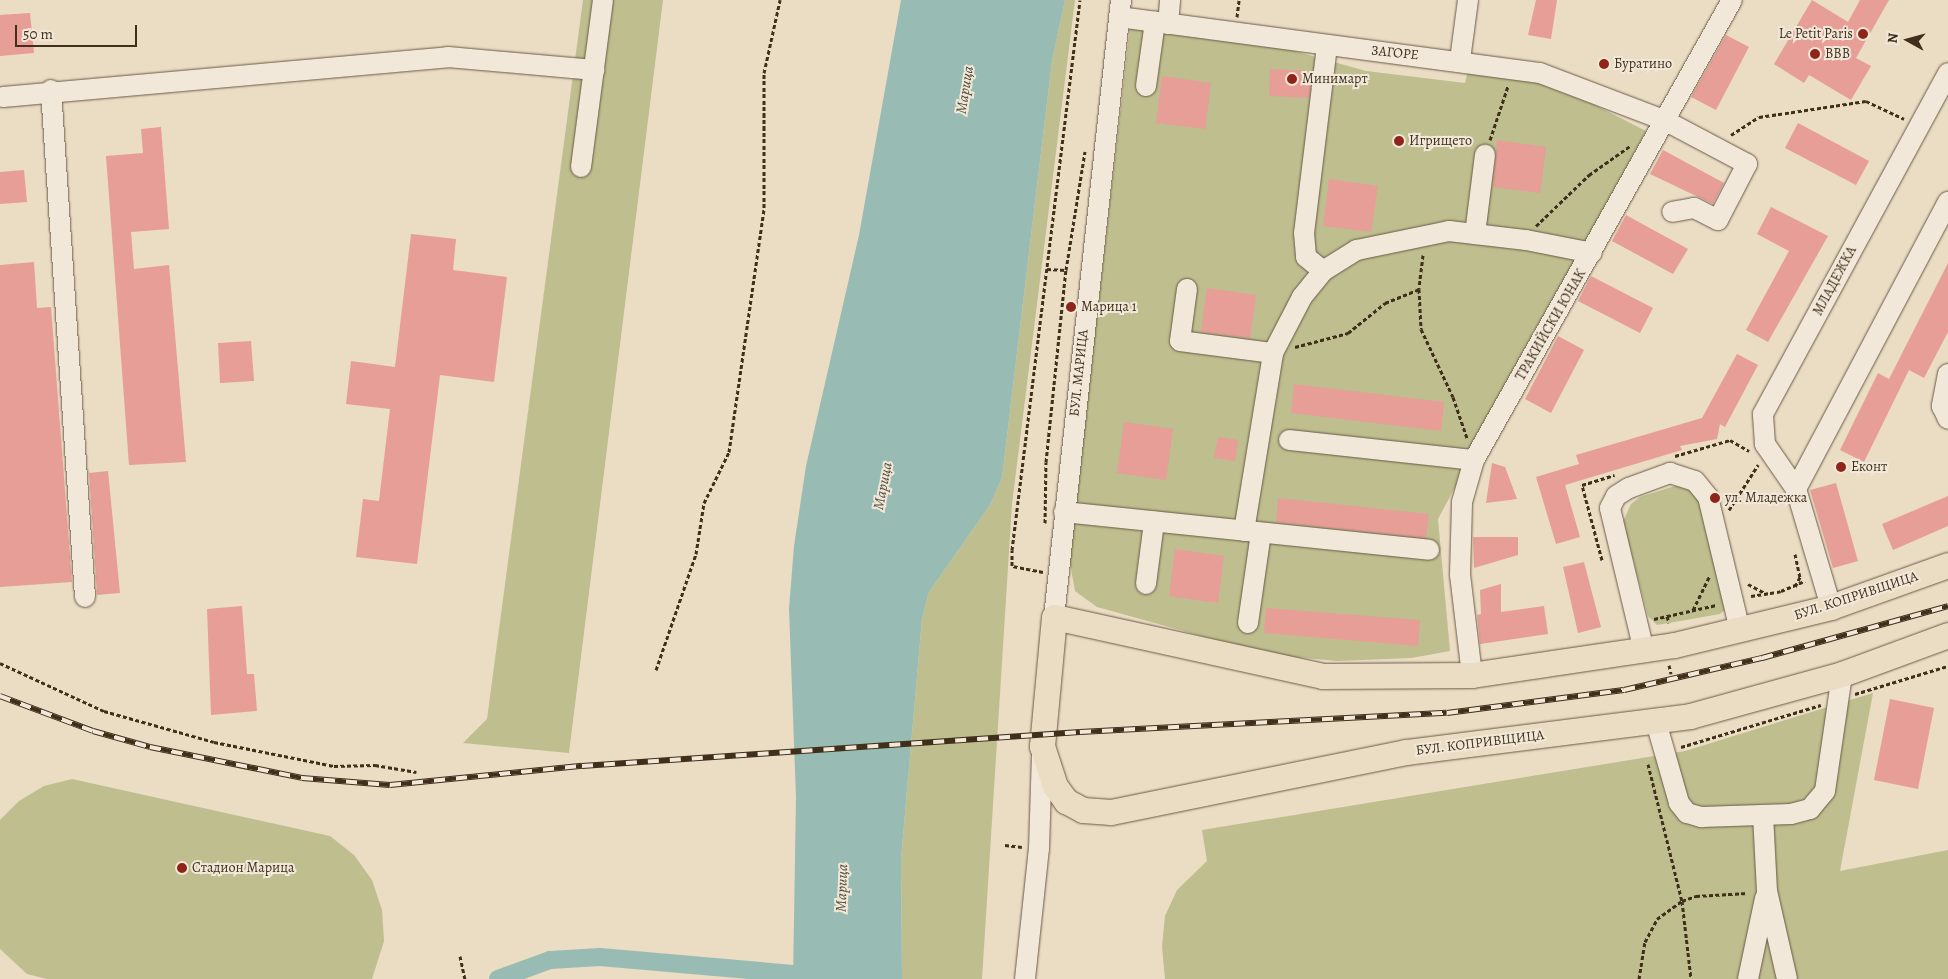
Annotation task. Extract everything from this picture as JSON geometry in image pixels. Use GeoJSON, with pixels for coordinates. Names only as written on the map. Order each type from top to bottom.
{"type":"FeatureCollection","features":[{"type":"Feature","properties":{"kind":"main road","name":"БУЛ. КОПРИВЩИЦА"},"geometry":{"type":"LineString","coordinates":[[1054,617],[1323,676],[1472,675],[1644,651],[1740,630],[1831,607],[1948,566]]}},
{"type":"Feature","properties":{"kind":"main road","name":"БУЛ. МАРИЦА"},"geometry":{"type":"LineString","coordinates":[[1042,746],[1054,617]]}},
{"type":"Feature","properties":{"kind":"main road","name":"БУЛ. КОПРИВЩИЦА"},"geometry":{"type":"LineString","coordinates":[[1042,746],[1055,786],[1066,801],[1083,810],[1111,812],[1406,752],[1656,722],[1690,716],[1842,674],[1948,635]]}},
{"type":"Feature","properties":{"kind":"street"},"geometry":{"type":"LineString","coordinates":[[581,167],[603,0]]}},
{"type":"Feature","properties":{"kind":"street"},"geometry":{"type":"LineString","coordinates":[[1146,86],[1161,23],[1170,0]]}},
{"type":"Feature","properties":{"kind":"street"},"geometry":{"type":"LineString","coordinates":[[1460,60],[1468,0]]}},
{"type":"Feature","properties":{"kind":"street","name":"ТРАКИЙСКИ ЮНАК"},"geometry":{"type":"LineString","coordinates":[[1472,675],[1460,575],[1462,502],[1474,460],[1592,253],[1732,0]]}},
{"type":"Feature","properties":{"kind":"street","name":"ЗАГОРЕ"},"geometry":{"type":"LineString","coordinates":[[1120,8],[1161,23],[1327,46],[1460,60],[1540,73],[1664,120],[1746,164],[1718,220],[1694,208],[1672,212]]}},
{"type":"Feature","properties":{"kind":"street","name":"БУЛ. МАРИЦА"},"geometry":{"type":"LineString","coordinates":[[1054,617],[1120,8]]}},
{"type":"Feature","properties":{"kind":"street"},"geometry":{"type":"LineString","coordinates":[[1323,271],[1306,256],[1304,233],[1327,46]]}},
{"type":"Feature","properties":{"kind":"street"},"geometry":{"type":"LineString","coordinates":[[3,97],[51,90],[448,57],[594,70]]}},
{"type":"Feature","properties":{"kind":"street","name":"МЛАДЕЖКА"},"geometry":{"type":"LineString","coordinates":[[1831,607],[1796,489],[1764,452],[1762,434],[1763,414],[1948,73]]}},
{"type":"Feature","properties":{"kind":"street"},"geometry":{"type":"LineString","coordinates":[[51,90],[85,597]]}},
{"type":"Feature","properties":{"kind":"street"},"geometry":{"type":"LineString","coordinates":[[1474,234],[1485,155]]}},
{"type":"Feature","properties":{"kind":"street"},"geometry":{"type":"LineString","coordinates":[[1796,489],[1948,202]]}},
{"type":"Feature","properties":{"kind":"street"},"geometry":{"type":"LineString","coordinates":[[1248,624],[1252,532],[1273,353],[1302,297],[1323,271],[1358,250],[1448,231],[1526,240],[1592,253]]}},
{"type":"Feature","properties":{"kind":"street"},"geometry":{"type":"LineString","coordinates":[[1187,289],[1180,341],[1273,353]]}},
{"type":"Feature","properties":{"kind":"street"},"geometry":{"type":"LineString","coordinates":[[1948,374],[1942,406],[1948,419]]}},
{"type":"Feature","properties":{"kind":"street"},"geometry":{"type":"LineString","coordinates":[[1289,440],[1474,460]]}},
{"type":"Feature","properties":{"kind":"street"},"geometry":{"type":"LineString","coordinates":[[1644,651],[1610,508],[1623,492],[1670,473],[1695,481],[1708,496],[1740,630]]}},
{"type":"Feature","properties":{"kind":"street"},"geometry":{"type":"LineString","coordinates":[[1064,512],[1429,550]]}},
{"type":"Feature","properties":{"kind":"street"},"geometry":{"type":"LineString","coordinates":[[1146,584],[1154,522]]}},
{"type":"Feature","properties":{"kind":"street"},"geometry":{"type":"LineString","coordinates":[[1656,722],[1655,756],[1679,803],[1687,813],[1701,817],[1763,815],[1810,809],[1825,790],[1842,674]]}},
{"type":"Feature","properties":{"kind":"street"},"geometry":{"type":"LineString","coordinates":[[1025,979],[1039,849],[1042,746]]}},
{"type":"Feature","properties":{"kind":"street"},"geometry":{"type":"LineString","coordinates":[[1763,815],[1767,891],[1787,979]]}},
{"type":"Feature","properties":{"kind":"street"},"geometry":{"type":"LineString","coordinates":[[1748,979],[1767,891]]}},
{"type":"Feature","properties":{"kind":"path"},"geometry":{"type":"LineString","coordinates":[[656,670],[696,554],[704,503],[730,452],[764,208],[764,73],[780,0]]}},
{"type":"Feature","properties":{"kind":"path"},"geometry":{"type":"LineString","coordinates":[[1058,573],[1012,566],[1080,0]]}},
{"type":"Feature","properties":{"kind":"path"},"geometry":{"type":"LineString","coordinates":[[1485,155],[1513,69]]}},
{"type":"Feature","properties":{"kind":"path"},"geometry":{"type":"LineString","coordinates":[[1714,146],[1759,116],[1866,101],[1918,126]]}},
{"type":"Feature","properties":{"kind":"path"},"geometry":{"type":"LineString","coordinates":[[1526,240],[1539,221],[1589,176],[1634,142]]}},
{"type":"Feature","properties":{"kind":"path"},"geometry":{"type":"LineString","coordinates":[[1426,236],[1419,289],[1421,329],[1453,396],[1474,460]]}},
{"type":"Feature","properties":{"kind":"path"},"geometry":{"type":"LineString","coordinates":[[1047,269],[1066,270]]}},
{"type":"Feature","properties":{"kind":"path"},"geometry":{"type":"LineString","coordinates":[[1273,353],[1348,333],[1385,303],[1419,289]]}},
{"type":"Feature","properties":{"kind":"path"},"geometry":{"type":"LineString","coordinates":[[1665,459],[1730,440],[1764,452],[1725,516]]}},
{"type":"Feature","properties":{"kind":"path"},"geometry":{"type":"LineString","coordinates":[[1604,567],[1582,485],[1619,473]]}},
{"type":"Feature","properties":{"kind":"path"},"geometry":{"type":"LineString","coordinates":[[1794,551],[1800,577],[1796,587]]}},
{"type":"Feature","properties":{"kind":"path"},"geometry":{"type":"LineString","coordinates":[[1693,610],[1710,573]]}},
{"type":"Feature","properties":{"kind":"path"},"geometry":{"type":"LineString","coordinates":[[1751,596],[1796,587],[1809,580]]}},
{"type":"Feature","properties":{"kind":"path"},"geometry":{"type":"LineString","coordinates":[[1650,620],[1720,604]]}},
{"type":"Feature","properties":{"kind":"path"},"geometry":{"type":"LineString","coordinates":[[1668,616],[1669,623]]}},
{"type":"Feature","properties":{"kind":"path"},"geometry":{"type":"LineString","coordinates":[[0,663],[104,711],[214,742],[334,766],[375,765],[416,772]]}},
{"type":"Feature","properties":{"kind":"path"},"geometry":{"type":"LineString","coordinates":[[1690,979],[1682,901],[1655,756],[1948,666]]}},
{"type":"Feature","properties":{"kind":"path"},"geometry":{"type":"LineString","coordinates":[[1005,845],[1023,848]]}},
{"type":"Feature","properties":{"kind":"path"},"geometry":{"type":"LineString","coordinates":[[1639,979],[1645,942],[1657,919],[1682,901],[1767,891]]}},
{"type":"Feature","properties":{"kind":"path"},"geometry":{"type":"LineString","coordinates":[[460,956],[465,978]]}},
{"type":"Feature","properties":{"kind":"green space"},"geometry":{"type":"Polygon","coordinates":[[[583,0],[663,0],[569,753],[463,743],[487,719],[583,0]]]}},
{"type":"Feature","properties":{"kind":"green space"},"geometry":{"type":"Polygon","coordinates":[[[1065,0],[1075,0],[1012,504],[982,979],[902,979],[901,859],[922,619],[929,592],[990,505],[1002,478],[1052,61],[1065,0]]]}},
{"type":"Feature","properties":{"kind":"green space"},"geometry":{"type":"Polygon","coordinates":[[[1130,28],[1291,50],[1366,71],[1465,83],[1470,62],[1542,78],[1646,131],[1438,519],[1450,651],[1411,658],[1337,661],[1270,655],[1097,607],[1075,591],[1069,558],[1130,28]]]}},
{"type":"Feature","properties":{"kind":"green space"},"geometry":{"type":"Polygon","coordinates":[[[1678,485],[1687,487],[1700,502],[1727,608],[1720,614],[1657,625],[1648,616],[1623,522],[1631,504],[1640,497],[1678,485]]]}},
{"type":"Feature","properties":{"kind":"green space"},"geometry":{"type":"Polygon","coordinates":[[[1873,693],[1840,871],[1948,850],[1948,979],[1165,979],[1162,947],[1165,916],[1177,890],[1207,861],[1202,830],[1685,751],[1873,693]]]}},
{"type":"Feature","properties":{"kind":"green space","name":"Стадион Марица"},"geometry":{"type":"Polygon","coordinates":[[[72,779],[330,836],[354,855],[372,880],[382,910],[384,941],[372,979],[47,979],[27,974],[0,949],[0,820],[19,801],[44,786],[72,779]]]}},
{"type":"Feature","properties":{"kind":"water","name":"Марица"},"geometry":{"type":"Polygon","coordinates":[[[901,0],[1065,0],[1052,61],[1002,478],[990,505],[929,592],[922,619],[901,859],[902,979],[793,979],[796,797],[789,609],[794,546],[806,466],[859,235],[901,0]]]}},
{"type":"Feature","properties":{"kind":"building"},"geometry":{"type":"Polygon","coordinates":[[[1536,0],[1557,0],[1551,39],[1528,35],[1536,0]]]}},
{"type":"Feature","properties":{"kind":"building","name":"ВВВ"},"geometry":{"type":"Polygon","coordinates":[[[1812,0],[1848,22],[1860,0],[1889,0],[1856,58],[1871,66],[1851,100],[1809,75],[1804,83],[1774,64],[1812,0]]]}},
{"type":"Feature","properties":{"kind":"building"},"geometry":{"type":"Polygon","coordinates":[[[30,13],[34,53],[0,56],[0,15],[30,13]]]}},
{"type":"Feature","properties":{"kind":"building"},"geometry":{"type":"Polygon","coordinates":[[[1726,35],[1749,47],[1716,110],[1691,97],[1726,35]]]}},
{"type":"Feature","properties":{"kind":"building"},"geometry":{"type":"Polygon","coordinates":[[[1270,69],[1312,71],[1309,98],[1269,96],[1270,69]]]}},
{"type":"Feature","properties":{"kind":"building"},"geometry":{"type":"Polygon","coordinates":[[[1162,76],[1211,83],[1205,129],[1156,123],[1162,76]]]}},
{"type":"Feature","properties":{"kind":"building"},"geometry":{"type":"Polygon","coordinates":[[[1798,123],[1869,161],[1856,185],[1785,148],[1798,123]]]}},
{"type":"Feature","properties":{"kind":"building"},"geometry":{"type":"Polygon","coordinates":[[[161,127],[169,229],[131,232],[134,269],[169,265],[186,462],[129,465],[106,156],[143,153],[141,129],[161,127]]]}},
{"type":"Feature","properties":{"kind":"building"},"geometry":{"type":"Polygon","coordinates":[[[1497,140],[1546,147],[1540,193],[1493,187],[1497,140]]]}},
{"type":"Feature","properties":{"kind":"building"},"geometry":{"type":"Polygon","coordinates":[[[1663,150],[1724,183],[1713,204],[1650,174],[1663,150]]]}},
{"type":"Feature","properties":{"kind":"building"},"geometry":{"type":"Polygon","coordinates":[[[24,170],[27,202],[0,204],[0,172],[24,170]]]}},
{"type":"Feature","properties":{"kind":"building"},"geometry":{"type":"Polygon","coordinates":[[[1329,179],[1378,186],[1371,232],[1323,226],[1329,179]]]}},
{"type":"Feature","properties":{"kind":"building"},"geometry":{"type":"Polygon","coordinates":[[[1771,207],[1828,236],[1768,342],[1746,330],[1789,251],[1757,234],[1771,207]]]}},
{"type":"Feature","properties":{"kind":"building"},"geometry":{"type":"Polygon","coordinates":[[[1626,215],[1688,249],[1673,274],[1612,241],[1626,215]]]}},
{"type":"Feature","properties":{"kind":"building"},"geometry":{"type":"Polygon","coordinates":[[[411,234],[456,239],[453,270],[507,277],[494,382],[440,375],[417,564],[356,557],[363,499],[379,501],[390,409],[346,404],[351,361],[395,367],[411,234]]]}},
{"type":"Feature","properties":{"kind":"building"},"geometry":{"type":"Polygon","coordinates":[[[34,262],[37,308],[51,307],[72,582],[0,587],[0,265],[34,262]]]}},
{"type":"Feature","properties":{"kind":"building"},"geometry":{"type":"Polygon","coordinates":[[[1948,263],[1948,332],[1924,378],[1909,370],[1864,462],[1840,450],[1878,373],[1889,379],[1948,263]]]}},
{"type":"Feature","properties":{"kind":"building"},"geometry":{"type":"Polygon","coordinates":[[[1591,276],[1653,308],[1640,333],[1578,301],[1591,276]]]}},
{"type":"Feature","properties":{"kind":"building"},"geometry":{"type":"Polygon","coordinates":[[[1207,288],[1256,295],[1250,338],[1201,332],[1207,288]]]}},
{"type":"Feature","properties":{"kind":"building"},"geometry":{"type":"Polygon","coordinates":[[[1558,336],[1584,350],[1551,413],[1525,399],[1558,336]]]}},
{"type":"Feature","properties":{"kind":"building"},"geometry":{"type":"Polygon","coordinates":[[[251,341],[254,381],[220,383],[218,343],[251,341]]]}},
{"type":"Feature","properties":{"kind":"building"},"geometry":{"type":"Polygon","coordinates":[[[1737,354],[1758,365],[1725,427],[1720,424],[1717,439],[1680,446],[1682,450],[1565,485],[1580,537],[1556,544],[1536,477],[1579,464],[1576,455],[1702,418],[1737,354]]]}},
{"type":"Feature","properties":{"kind":"building"},"geometry":{"type":"Polygon","coordinates":[[[1294,384],[1444,402],[1441,431],[1291,413],[1294,384]]]}},
{"type":"Feature","properties":{"kind":"building"},"geometry":{"type":"Polygon","coordinates":[[[1124,422],[1173,429],[1166,480],[1117,473],[1124,422]]]}},
{"type":"Feature","properties":{"kind":"building"},"geometry":{"type":"Polygon","coordinates":[[[1218,437],[1238,440],[1235,461],[1214,458],[1218,437]]]}},
{"type":"Feature","properties":{"kind":"building"},"geometry":{"type":"Polygon","coordinates":[[[1492,463],[1505,467],[1517,499],[1486,503],[1492,463]]]}},
{"type":"Feature","properties":{"kind":"building"},"geometry":{"type":"Polygon","coordinates":[[[108,471],[120,593],[97,595],[89,473],[108,471]]]}},
{"type":"Feature","properties":{"kind":"building"},"geometry":{"type":"Polygon","coordinates":[[[1836,483],[1858,561],[1833,568],[1810,490],[1836,483]]]}},
{"type":"Feature","properties":{"kind":"building"},"geometry":{"type":"Polygon","coordinates":[[[1948,496],[1948,526],[1893,550],[1882,524],[1948,496]]]}},
{"type":"Feature","properties":{"kind":"building"},"geometry":{"type":"Polygon","coordinates":[[[1278,498],[1429,514],[1426,538],[1276,522],[1278,498]]]}},
{"type":"Feature","properties":{"kind":"building"},"geometry":{"type":"Polygon","coordinates":[[[1473,537],[1518,537],[1518,555],[1474,568],[1473,537]]]}},
{"type":"Feature","properties":{"kind":"building"},"geometry":{"type":"Polygon","coordinates":[[[1175,549],[1224,556],[1218,603],[1169,596],[1175,549]]]}},
{"type":"Feature","properties":{"kind":"building"},"geometry":{"type":"Polygon","coordinates":[[[1584,562],[1601,627],[1578,633],[1563,567],[1584,562]]]}},
{"type":"Feature","properties":{"kind":"building"},"geometry":{"type":"Polygon","coordinates":[[[1501,584],[1501,612],[1544,606],[1548,634],[1480,644],[1477,615],[1481,614],[1480,590],[1501,584]]]}},
{"type":"Feature","properties":{"kind":"building"},"geometry":{"type":"Polygon","coordinates":[[[242,606],[247,674],[254,674],[257,711],[211,715],[207,609],[242,606]]]}},
{"type":"Feature","properties":{"kind":"building"},"geometry":{"type":"Polygon","coordinates":[[[1266,608],[1420,620],[1418,646],[1264,633],[1266,608]]]}},
{"type":"Feature","properties":{"kind":"building"},"geometry":{"type":"Polygon","coordinates":[[[1890,699],[1934,708],[1918,789],[1874,780],[1890,699]]]}},
{"type":"Feature","properties":{"kind":"waterway"},"geometry":{"type":"LineString","coordinates":[[498,979],[550,960],[600,957],[816,976]]}},
{"type":"Feature","properties":{"kind":"railway"},"geometry":{"type":"LineString","coordinates":[[0,696],[93,731],[150,747],[302,778],[390,785],[582,766],[1080,732],[1447,713],[1624,690],[1762,658],[1948,606]]}},
{"type":"Feature","properties":{"kind":"place","name":"Le Petit Paris"},"geometry":{"type":"Point","coordinates":[1863,34]}},
{"type":"Feature","properties":{"kind":"place","name":"ВВВ"},"geometry":{"type":"Point","coordinates":[1815,54]}},
{"type":"Feature","properties":{"kind":"place","name":"Буратино"},"geometry":{"type":"Point","coordinates":[1604,64]}},
{"type":"Feature","properties":{"kind":"place","name":"Минимарт"},"geometry":{"type":"Point","coordinates":[1292,79]}},
{"type":"Feature","properties":{"kind":"place","name":"Игрището"},"geometry":{"type":"Point","coordinates":[1399,141]}},
{"type":"Feature","properties":{"kind":"place","name":"Марица 1"},"geometry":{"type":"Point","coordinates":[1071,307]}},
{"type":"Feature","properties":{"kind":"place","name":"Еконт"},"geometry":{"type":"Point","coordinates":[1841,467]}},
{"type":"Feature","properties":{"kind":"place","name":"ул. Младежка"},"geometry":{"type":"Point","coordinates":[1715,498]}},
{"type":"Feature","properties":{"kind":"place","name":"Стадион Марица"},"geometry":{"type":"Point","coordinates":[182,868]}}]}
